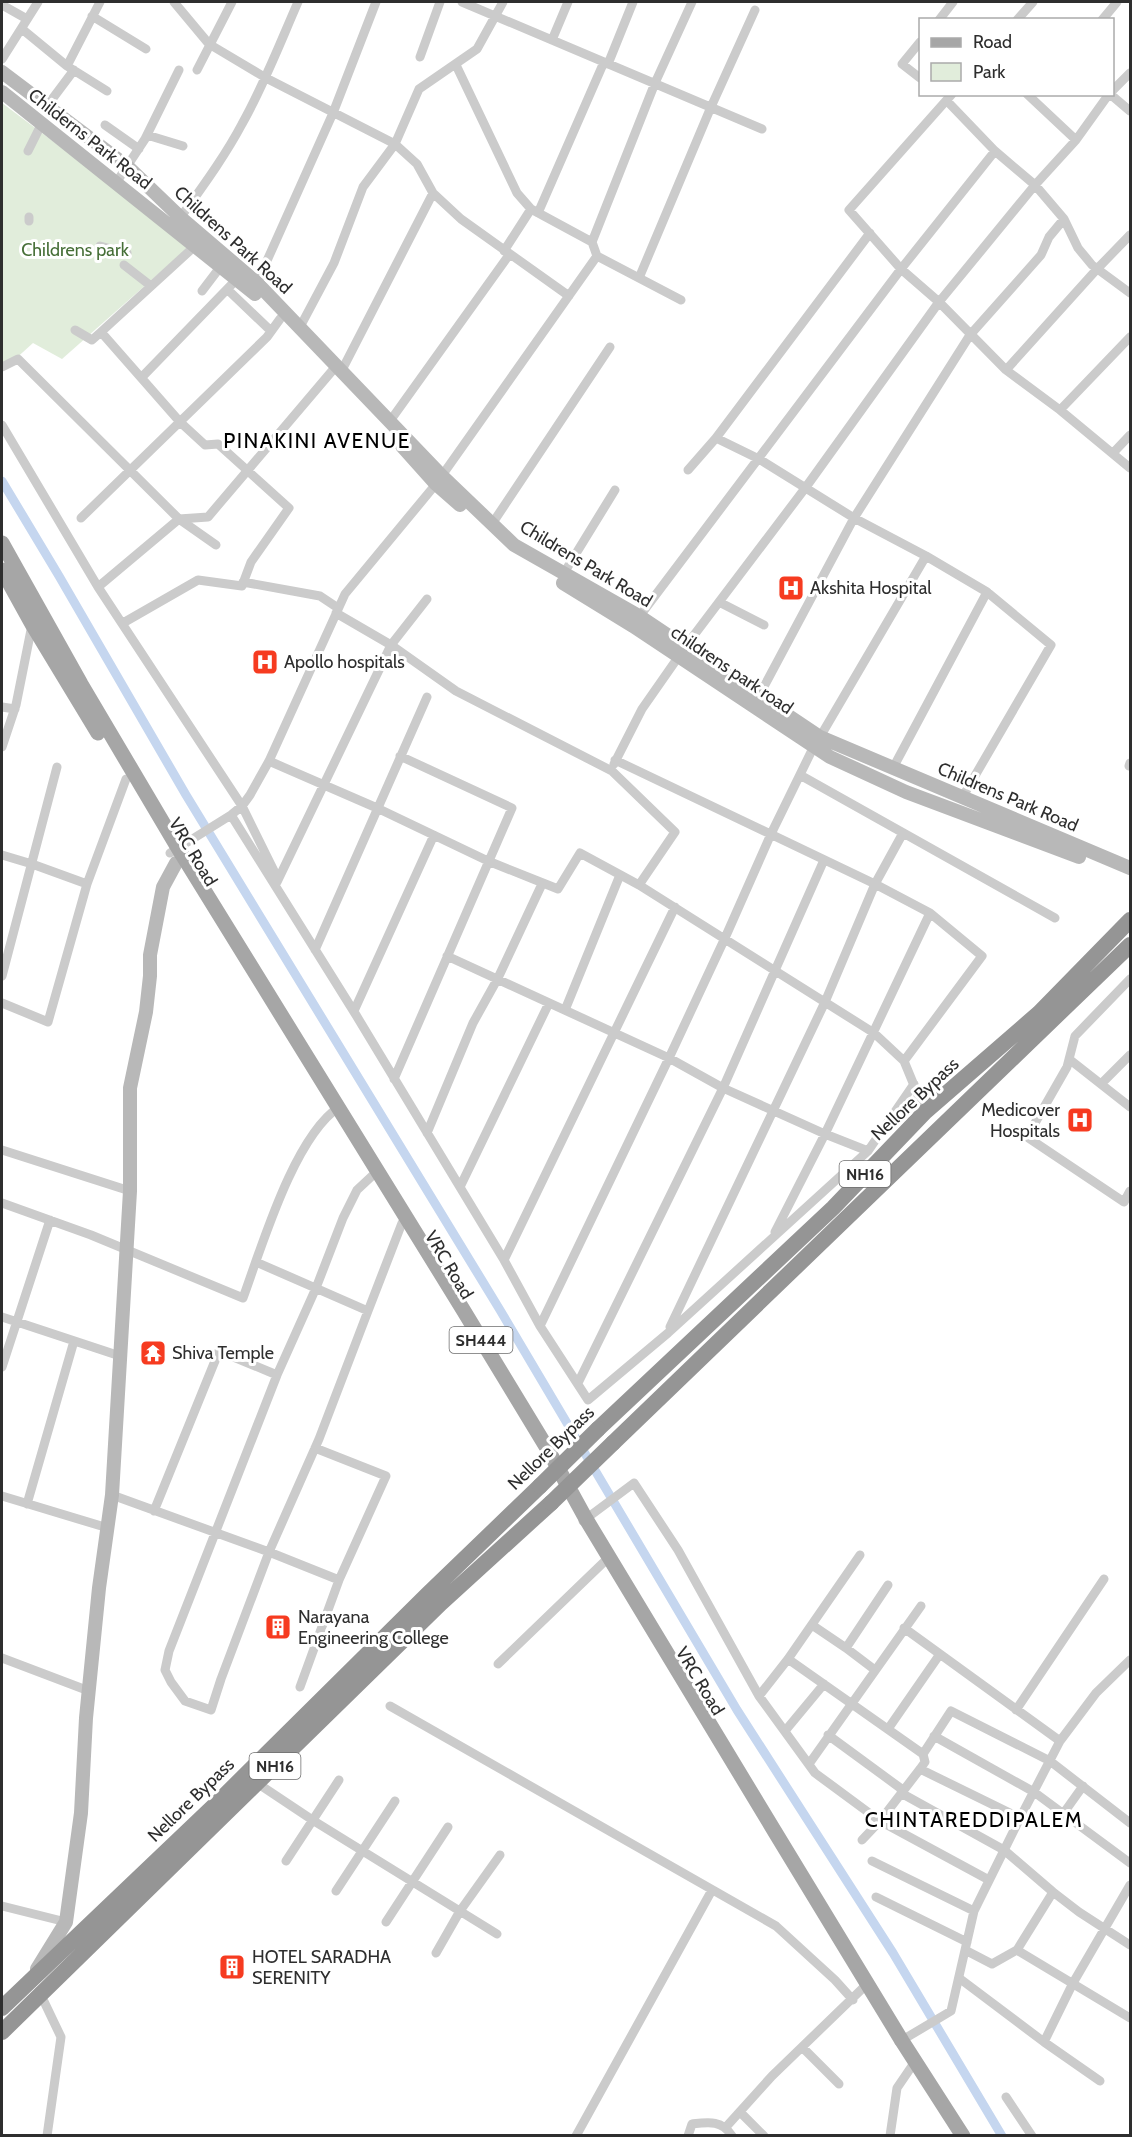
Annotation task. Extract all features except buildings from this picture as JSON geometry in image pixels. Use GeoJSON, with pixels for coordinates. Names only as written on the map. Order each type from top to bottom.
{"type":"FeatureCollection","features":[{"type":"Feature","properties":{"kind":"highway","name":"Nellore Bypass"},"geometry":{"type":"LineString","coordinates":[[2,2032],[36,1986],[420,1602],[598,1429],[832,1208],[925,1112],[1039,1013],[1131,920]]}},
{"type":"Feature","properties":{"kind":"highway","name":"Nellore Bypass"},"geometry":{"type":"LineString","coordinates":[[2,2008],[36,1986],[257,1783],[441,1603],[551,1503],[1131,945]]}},
{"type":"Feature","properties":{"kind":"main road","name":"SH444"},"geometry":{"type":"LineString","coordinates":[[2,543],[38,621],[175,855]]}},
{"type":"Feature","properties":{"kind":"main road","name":"VRC Road"},"geometry":{"type":"LineString","coordinates":[[2,570],[38,621],[126,779],[335,1109],[372,1176],[864,1987],[900,2041],[912,2066],[955,2136]]}},
{"type":"Feature","properties":{"kind":"main road","name":"SH444"},"geometry":{"type":"LineString","coordinates":[[335,1109],[541,1438],[583,1521],[900,2041],[963,2136]]}},
{"type":"Feature","properties":{"kind":"street"},"geometry":{"type":"LineString","coordinates":[[2,59],[38,2]]}},
{"type":"Feature","properties":{"kind":"street"},"geometry":{"type":"LineString","coordinates":[[47,106],[70,68],[100,2]]}},
{"type":"Feature","properties":{"kind":"street"},"geometry":{"type":"LineString","coordinates":[[174,2],[209,44],[266,78],[395,144],[417,164],[433,193],[461,219],[569,296]]}},
{"type":"Feature","properties":{"kind":"street"},"geometry":{"type":"LineString","coordinates":[[196,70],[232,2]]}},
{"type":"Feature","properties":{"kind":"street"},"geometry":{"type":"LineString","coordinates":[[177,223],[236,134],[266,78],[298,2]]}},
{"type":"Feature","properties":{"kind":"street"},"geometry":{"type":"LineString","coordinates":[[257,283],[333,113],[376,2]]}},
{"type":"Feature","properties":{"kind":"street"},"geometry":{"type":"LineString","coordinates":[[420,57],[440,2]]}},
{"type":"Feature","properties":{"kind":"street"},"geometry":{"type":"LineString","coordinates":[[462,2],[762,129]]}},
{"type":"Feature","properties":{"kind":"street"},"geometry":{"type":"LineString","coordinates":[[300,327],[333,263],[363,187],[395,144],[419,89],[477,49],[503,2]]}},
{"type":"Feature","properties":{"kind":"street"},"geometry":{"type":"LineString","coordinates":[[552,40],[567,2]]}},
{"type":"Feature","properties":{"kind":"street"},"geometry":{"type":"LineString","coordinates":[[390,421],[535,211],[633,2]]}},
{"type":"Feature","properties":{"kind":"street"},"geometry":{"type":"LineString","coordinates":[[681,300],[597,256],[592,242],[655,83],[692,2]]}},
{"type":"Feature","properties":{"kind":"street"},"geometry":{"type":"LineString","coordinates":[[941,18],[953,2]]}},
{"type":"Feature","properties":{"kind":"street"},"geometry":{"type":"LineString","coordinates":[[1024,17],[1033,2]]}},
{"type":"Feature","properties":{"kind":"street"},"geometry":{"type":"LineString","coordinates":[[1104,18],[1117,2]]}},
{"type":"Feature","properties":{"kind":"street"},"geometry":{"type":"LineString","coordinates":[[2,5],[27,18]]}},
{"type":"Feature","properties":{"kind":"street"},"geometry":{"type":"LineString","coordinates":[[639,278],[711,107],[755,10]]}},
{"type":"Feature","properties":{"kind":"street"},"geometry":{"type":"LineString","coordinates":[[92,16],[146,49]]}},
{"type":"Feature","properties":{"kind":"street"},"geometry":{"type":"LineString","coordinates":[[22,29],[70,68],[107,91]]}},
{"type":"Feature","properties":{"kind":"street"},"geometry":{"type":"LineString","coordinates":[[919,44],[902,64],[919,77]]}},
{"type":"Feature","properties":{"kind":"street"},"geometry":{"type":"LineString","coordinates":[[456,65],[517,193],[535,211],[592,242]]}},
{"type":"Feature","properties":{"kind":"street"},"geometry":{"type":"LineString","coordinates":[[116,183],[147,135],[179,70]]}},
{"type":"Feature","properties":{"kind":"street","name":"Childrens Park Road"},"geometry":{"type":"LineString","coordinates":[[2,72],[128,167],[177,223],[257,283],[300,327],[339,374]]}},
{"type":"Feature","properties":{"kind":"street"},"geometry":{"type":"LineString","coordinates":[[1114,90],[1131,73]]}},
{"type":"Feature","properties":{"kind":"street","name":"Childerns Park Road"},"geometry":{"type":"LineString","coordinates":[[2,92],[116,183],[177,223],[195,246],[221,266],[232,284],[253,292],[339,374]]}},
{"type":"Feature","properties":{"kind":"street"},"geometry":{"type":"LineString","coordinates":[[1029,96],[1076,140]]}},
{"type":"Feature","properties":{"kind":"street"},"geometry":{"type":"LineString","coordinates":[[612,771],[615,760],[642,709],[682,651],[806,487],[939,302],[1035,185],[1076,140],[1109,96]]}},
{"type":"Feature","properties":{"kind":"street"},"geometry":{"type":"LineString","coordinates":[[1114,96],[1131,111]]}},
{"type":"Feature","properties":{"kind":"street"},"geometry":{"type":"LineString","coordinates":[[1131,293],[1097,269],[1078,248],[1064,219],[1035,185],[995,151],[947,97],[849,210],[901,269],[939,302],[1006,370],[1060,410],[1131,468]]}},
{"type":"Feature","properties":{"kind":"street"},"geometry":{"type":"LineString","coordinates":[[27,151],[41,124]]}},
{"type":"Feature","properties":{"kind":"street"},"geometry":{"type":"LineString","coordinates":[[105,125],[139,149]]}},
{"type":"Feature","properties":{"kind":"street"},"geometry":{"type":"LineString","coordinates":[[147,135],[183,146]]}},
{"type":"Feature","properties":{"kind":"street"},"geometry":{"type":"LineString","coordinates":[[636,621],[901,269],[995,151]]}},
{"type":"Feature","properties":{"kind":"street"},"geometry":{"type":"LineString","coordinates":[[98,587],[179,519],[208,517],[248,470],[339,374],[433,193]]}},
{"type":"Feature","properties":{"kind":"street"},"geometry":{"type":"LineString","coordinates":[[759,696],[854,518],[970,335],[1041,255],[1049,237],[1064,219]]}},
{"type":"Feature","properties":{"kind":"street"},"geometry":{"type":"LineString","coordinates":[[688,470],[716,438],[870,232]]}},
{"type":"Feature","properties":{"kind":"street"},"geometry":{"type":"LineString","coordinates":[[1006,370],[1097,269],[1131,235]]}},
{"type":"Feature","properties":{"kind":"street"},"geometry":{"type":"LineString","coordinates":[[100,246],[127,253]]}},
{"type":"Feature","properties":{"kind":"street"},"geometry":{"type":"LineString","coordinates":[[75,330],[92,340],[195,246]]}},
{"type":"Feature","properties":{"kind":"street"},"geometry":{"type":"LineString","coordinates":[[47,2136],[61,2037],[36,1986],[66,1922],[81,1814],[99,1588],[112,1495],[130,1191],[130,1088],[146,1012],[150,955],[164,887],[175,855],[192,839],[242,806],[269,760],[345,594],[439,480],[597,256]]}},
{"type":"Feature","properties":{"kind":"street"},"geometry":{"type":"LineString","coordinates":[[124,264],[151,286]]}},
{"type":"Feature","properties":{"kind":"street"},"geometry":{"type":"LineString","coordinates":[[202,291],[221,266]]}},
{"type":"Feature","properties":{"kind":"street"},"geometry":{"type":"LineString","coordinates":[[142,377],[232,284],[271,331]]}},
{"type":"Feature","properties":{"kind":"street"},"geometry":{"type":"LineString","coordinates":[[81,518],[271,331],[280,319]]}},
{"type":"Feature","properties":{"kind":"street"},"geometry":{"type":"LineString","coordinates":[[101,332],[180,422],[206,445],[218,444],[289,508],[251,562],[242,586],[198,580],[123,623]]}},
{"type":"Feature","properties":{"kind":"street"},"geometry":{"type":"LineString","coordinates":[[1060,410],[1131,337]]}},
{"type":"Feature","properties":{"kind":"street"},"geometry":{"type":"LineString","coordinates":[[492,524],[610,347]]}},
{"type":"Feature","properties":{"kind":"street"},"geometry":{"type":"LineString","coordinates":[[2,367],[18,359],[179,519],[216,545]]}},
{"type":"Feature","properties":{"kind":"street","name":"childrens park road"},"geometry":{"type":"LineString","coordinates":[[339,374],[439,480],[514,553],[636,621],[817,741],[830,757],[906,792],[1131,876]]}},
{"type":"Feature","properties":{"kind":"street","name":"Childrens Park Road"},"geometry":{"type":"LineString","coordinates":[[371,407],[390,421],[439,480],[514,545],[564,573],[636,621]]}},
{"type":"Feature","properties":{"kind":"street"},"geometry":{"type":"LineString","coordinates":[[2,425],[98,587],[242,806],[277,883],[315,950],[504,1260],[540,1326],[588,1400],[668,1333],[868,1150],[914,1084]]}},
{"type":"Feature","properties":{"kind":"street"},"geometry":{"type":"LineString","coordinates":[[1113,453],[1131,435]]}},
{"type":"Feature","properties":{"kind":"street"},"geometry":{"type":"LineString","coordinates":[[716,438],[759,459],[854,518],[926,556],[987,592],[1051,645],[962,798]]}},
{"type":"Feature","properties":{"kind":"street"},"geometry":{"type":"LineString","coordinates":[[564,573],[615,490]]}},
{"type":"Feature","properties":{"kind":"street"},"geometry":{"type":"LineString","coordinates":[[540,1326],[669,1058],[771,834],[817,741],[926,556]]}},
{"type":"Feature","properties":{"kind":"street"},"geometry":{"type":"LineString","coordinates":[[243,582],[320,596],[337,611],[391,645],[456,691],[612,771],[675,832],[639,885]]}},
{"type":"Feature","properties":{"kind":"street"},"geometry":{"type":"LineString","coordinates":[[893,768],[987,592]]}},
{"type":"Feature","properties":{"kind":"street"},"geometry":{"type":"LineString","coordinates":[[277,883],[391,645],[427,599]]}},
{"type":"Feature","properties":{"kind":"street"},"geometry":{"type":"LineString","coordinates":[[719,602],[764,625]]}},
{"type":"Feature","properties":{"kind":"street"},"geometry":{"type":"LineString","coordinates":[[2,747],[15,709],[38,621]]}},
{"type":"Feature","properties":{"kind":"street","name":"Childrens Park Road"},"geometry":{"type":"LineString","coordinates":[[682,651],[759,696],[817,741],[893,768],[1131,868]]}},
{"type":"Feature","properties":{"kind":"street"},"geometry":{"type":"LineString","coordinates":[[315,950],[427,696]]}},
{"type":"Feature","properties":{"kind":"street"},"geometry":{"type":"LineString","coordinates":[[2,707],[15,709]]}},
{"type":"Feature","properties":{"kind":"street"},"geometry":{"type":"LineString","coordinates":[[394,1078],[512,808],[400,756]]}},
{"type":"Feature","properties":{"kind":"street"},"geometry":{"type":"LineString","coordinates":[[269,760],[542,884],[558,889],[580,853],[620,874],[874,1033],[904,1061],[925,1112]]}},
{"type":"Feature","properties":{"kind":"street"},"geometry":{"type":"LineString","coordinates":[[615,760],[875,884],[930,913],[982,956],[904,1061]]}},
{"type":"Feature","properties":{"kind":"street"},"geometry":{"type":"LineString","coordinates":[[2,976],[57,767]]}},
{"type":"Feature","properties":{"kind":"street"},"geometry":{"type":"LineString","coordinates":[[800,775],[1055,918]]}},
{"type":"Feature","properties":{"kind":"street"},"geometry":{"type":"LineString","coordinates":[[2,1003],[48,1022],[87,884],[126,779]]}},
{"type":"Feature","properties":{"kind":"street"},"geometry":{"type":"LineString","coordinates":[[226,817],[277,883]]}},
{"type":"Feature","properties":{"kind":"street"},"geometry":{"type":"LineString","coordinates":[[668,1333],[825,1002],[875,884],[903,833]]}},
{"type":"Feature","properties":{"kind":"street"},"geometry":{"type":"LineString","coordinates":[[354,1011],[434,835]]}},
{"type":"Feature","properties":{"kind":"street"},"geometry":{"type":"LineString","coordinates":[[2,855],[87,884]]}},
{"type":"Feature","properties":{"kind":"street"},"geometry":{"type":"LineString","coordinates":[[578,1383],[723,1088],[824,860]]}},
{"type":"Feature","properties":{"kind":"street"},"geometry":{"type":"LineString","coordinates":[[565,1010],[620,874]]}},
{"type":"Feature","properties":{"kind":"street"},"geometry":{"type":"LineString","coordinates":[[427,1133],[473,1023],[498,978],[542,884]]}},
{"type":"Feature","properties":{"kind":"street"},"geometry":{"type":"LineString","coordinates":[[504,1260],[675,907]]}},
{"type":"Feature","properties":{"kind":"street"},"geometry":{"type":"LineString","coordinates":[[772,1238],[825,1134],[930,913]]}},
{"type":"Feature","properties":{"kind":"street"},"geometry":{"type":"LineString","coordinates":[[447,956],[669,1058],[723,1088],[825,1134],[868,1150]]}},
{"type":"Feature","properties":{"kind":"street"},"geometry":{"type":"LineString","coordinates":[[1131,979],[1075,1036],[1067,1067],[1027,1137],[1124,1202],[1131,1191]]}},
{"type":"Feature","properties":{"kind":"street"},"geometry":{"type":"LineString","coordinates":[[460,1187],[549,1003]]}},
{"type":"Feature","properties":{"kind":"street"},"geometry":{"type":"LineString","coordinates":[[1101,1084],[1131,1055]]}},
{"type":"Feature","properties":{"kind":"street"},"geometry":{"type":"LineString","coordinates":[[1069,1059],[1130,1105]]}},
{"type":"Feature","properties":{"kind":"street"},"geometry":{"type":"LineString","coordinates":[[2,1203],[243,1298],[293,1167],[322,1120],[335,1109]]}},
{"type":"Feature","properties":{"kind":"street"},"geometry":{"type":"LineString","coordinates":[[2,1150],[130,1191]]}},
{"type":"Feature","properties":{"kind":"street"},"geometry":{"type":"LineString","coordinates":[[372,1176],[357,1190],[343,1218],[316,1288],[277,1376],[169,1651],[165,1670],[185,1701],[211,1710],[269,1552],[315,1448],[402,1223]]}},
{"type":"Feature","properties":{"kind":"street"},"geometry":{"type":"LineString","coordinates":[[2,1367],[50,1220]]}},
{"type":"Feature","properties":{"kind":"street"},"geometry":{"type":"LineString","coordinates":[[256,1262],[368,1311]]}},
{"type":"Feature","properties":{"kind":"street"},"geometry":{"type":"LineString","coordinates":[[2,1317],[120,1356]]}},
{"type":"Feature","properties":{"kind":"street"},"geometry":{"type":"LineString","coordinates":[[27,1504],[74,1341]]}},
{"type":"Feature","properties":{"kind":"street"},"geometry":{"type":"LineString","coordinates":[[154,1511],[219,1351],[277,1376]]}},
{"type":"Feature","properties":{"kind":"street"},"geometry":{"type":"LineString","coordinates":[[300,1687],[339,1580],[386,1476],[315,1448]]}},
{"type":"Feature","properties":{"kind":"street"},"geometry":{"type":"LineString","coordinates":[[583,1521],[634,1483],[678,1550],[759,1696],[815,1773],[880,1821],[989,1880]]}},
{"type":"Feature","properties":{"kind":"street"},"geometry":{"type":"LineString","coordinates":[[112,1495],[339,1580]]}},
{"type":"Feature","properties":{"kind":"street"},"geometry":{"type":"LineString","coordinates":[[2,1496],[108,1528]]}},
{"type":"Feature","properties":{"kind":"street"},"geometry":{"type":"LineString","coordinates":[[759,1696],[788,1659],[860,1555]]}},
{"type":"Feature","properties":{"kind":"street"},"geometry":{"type":"LineString","coordinates":[[498,1664],[605,1561]]}},
{"type":"Feature","properties":{"kind":"street"},"geometry":{"type":"LineString","coordinates":[[1016,1710],[1104,1579]]}},
{"type":"Feature","properties":{"kind":"street"},"geometry":{"type":"LineString","coordinates":[[846,1648],[888,1585]]}},
{"type":"Feature","properties":{"kind":"street"},"geometry":{"type":"LineString","coordinates":[[809,1764],[921,1606]]}},
{"type":"Feature","properties":{"kind":"street"},"geometry":{"type":"LineString","coordinates":[[812,1625],[875,1670]]}},
{"type":"Feature","properties":{"kind":"street"},"geometry":{"type":"LineString","coordinates":[[904,1628],[1060,1741]]}},
{"type":"Feature","properties":{"kind":"street"},"geometry":{"type":"LineString","coordinates":[[888,1729],[940,1654]]}},
{"type":"Feature","properties":{"kind":"street"},"geometry":{"type":"LineString","coordinates":[[2,1658],[89,1691]]}},
{"type":"Feature","properties":{"kind":"street"},"geometry":{"type":"LineString","coordinates":[[788,1659],[923,1754],[925,1762],[921,1769],[862,1840]]}},
{"type":"Feature","properties":{"kind":"street"},"geometry":{"type":"LineString","coordinates":[[900,2041],[951,2011],[974,1911],[1020,1818],[1060,1741],[1096,1694],[1131,1660]]}},
{"type":"Feature","properties":{"kind":"street"},"geometry":{"type":"LineString","coordinates":[[785,1731],[824,1684]]}},
{"type":"Feature","properties":{"kind":"street"},"geometry":{"type":"LineString","coordinates":[[390,1706],[776,1926],[835,1980],[853,2000]]}},
{"type":"Feature","properties":{"kind":"street"},"geometry":{"type":"LineString","coordinates":[[923,1754],[951,1711],[1050,1761],[1131,1823]]}},
{"type":"Feature","properties":{"kind":"street"},"geometry":{"type":"LineString","coordinates":[[828,1735],[902,1791],[1004,1850],[1053,1892],[1104,1929],[1131,1945]]}},
{"type":"Feature","properties":{"kind":"street"},"geometry":{"type":"LineString","coordinates":[[934,1736],[1034,1792],[1131,1863]]}},
{"type":"Feature","properties":{"kind":"street"},"geometry":{"type":"LineString","coordinates":[[921,1769],[1020,1818]]}},
{"type":"Feature","properties":{"kind":"street"},"geometry":{"type":"LineString","coordinates":[[286,1861],[339,1780]]}},
{"type":"Feature","properties":{"kind":"street"},"geometry":{"type":"LineString","coordinates":[[257,1783],[314,1821],[497,1934]]}},
{"type":"Feature","properties":{"kind":"street"},"geometry":{"type":"LineString","coordinates":[[1063,1814],[1083,1786]]}},
{"type":"Feature","properties":{"kind":"street"},"geometry":{"type":"LineString","coordinates":[[336,1891],[395,1801]]}},
{"type":"Feature","properties":{"kind":"street"},"geometry":{"type":"LineString","coordinates":[[386,1922],[448,1827]]}},
{"type":"Feature","properties":{"kind":"street"},"geometry":{"type":"LineString","coordinates":[[436,1953],[460,1911],[500,1855]]}},
{"type":"Feature","properties":{"kind":"street"},"geometry":{"type":"LineString","coordinates":[[872,1861],[974,1911]]}},
{"type":"Feature","properties":{"kind":"street"},"geometry":{"type":"LineString","coordinates":[[1044,2042],[1073,1983],[1131,1886]]}},
{"type":"Feature","properties":{"kind":"street"},"geometry":{"type":"LineString","coordinates":[[576,2136],[712,1890]]}},
{"type":"Feature","properties":{"kind":"street"},"geometry":{"type":"LineString","coordinates":[[876,1897],[966,1946],[992,1964],[1017,1950],[1053,1892]]}},
{"type":"Feature","properties":{"kind":"street"},"geometry":{"type":"LineString","coordinates":[[2,1906],[66,1922]]}},
{"type":"Feature","properties":{"kind":"street"},"geometry":{"type":"LineString","coordinates":[[1017,1950],[1131,2018]]}},
{"type":"Feature","properties":{"kind":"street"},"geometry":{"type":"LineString","coordinates":[[959,1978],[1100,2081]]}},
{"type":"Feature","properties":{"kind":"street"},"geometry":{"type":"LineString","coordinates":[[688,2136],[692,2124],[710,2122],[729,2131],[740,2112],[772,2076],[864,1987]]}},
{"type":"Feature","properties":{"kind":"street"},"geometry":{"type":"LineString","coordinates":[[802,2047],[838,2084]]}},
{"type":"Feature","properties":{"kind":"street"},"geometry":{"type":"LineString","coordinates":[[890,2136],[897,2088],[912,2066]]}},
{"type":"Feature","properties":{"kind":"street"},"geometry":{"type":"LineString","coordinates":[[1006,2097],[1032,2136]]}},
{"type":"Feature","properties":{"kind":"street"},"geometry":{"type":"LineString","coordinates":[[740,2112],[764,2136]]}},
{"type":"Feature","properties":{"kind":"green space","name":"Childrens park"},"geometry":{"type":"Polygon","coordinates":[[[2,103],[191,245],[62,359],[33,343],[2,371],[2,103]]]}},
{"type":"Feature","properties":{"kind":"waterway"},"geometry":{"type":"LineString","coordinates":[[2,481],[186,795],[500,1310],[737,1710],[893,1953],[1002,2136]]}},
{"type":"Feature","properties":{"kind":"place","name":"Akshita Hospital"},"geometry":{"type":"Point","coordinates":[791,588]}},
{"type":"Feature","properties":{"kind":"place","name":"Apollo hospitals"},"geometry":{"type":"Point","coordinates":[265,662]}},
{"type":"Feature","properties":{"kind":"place","name":"Medicover Hospitals"},"geometry":{"type":"Point","coordinates":[1080,1120]}},
{"type":"Feature","properties":{"kind":"place","name":"Shiva Temple"},"geometry":{"type":"Point","coordinates":[153,1353]}},
{"type":"Feature","properties":{"kind":"place","name":"Narayana Engineering College"},"geometry":{"type":"Point","coordinates":[278,1627]}},
{"type":"Feature","properties":{"kind":"place","name":"HOTEL SARADHA SERENITY"},"geometry":{"type":"Point","coordinates":[232,1967]}},
{"type":"Feature","properties":{"kind":"district","name":"PINAKINI AVENUE"},"geometry":{"type":"Point","coordinates":[317,440]}},
{"type":"Feature","properties":{"kind":"district","name":"CHINTAREDDIPALEM"},"geometry":{"type":"Point","coordinates":[974,1819]}}]}
